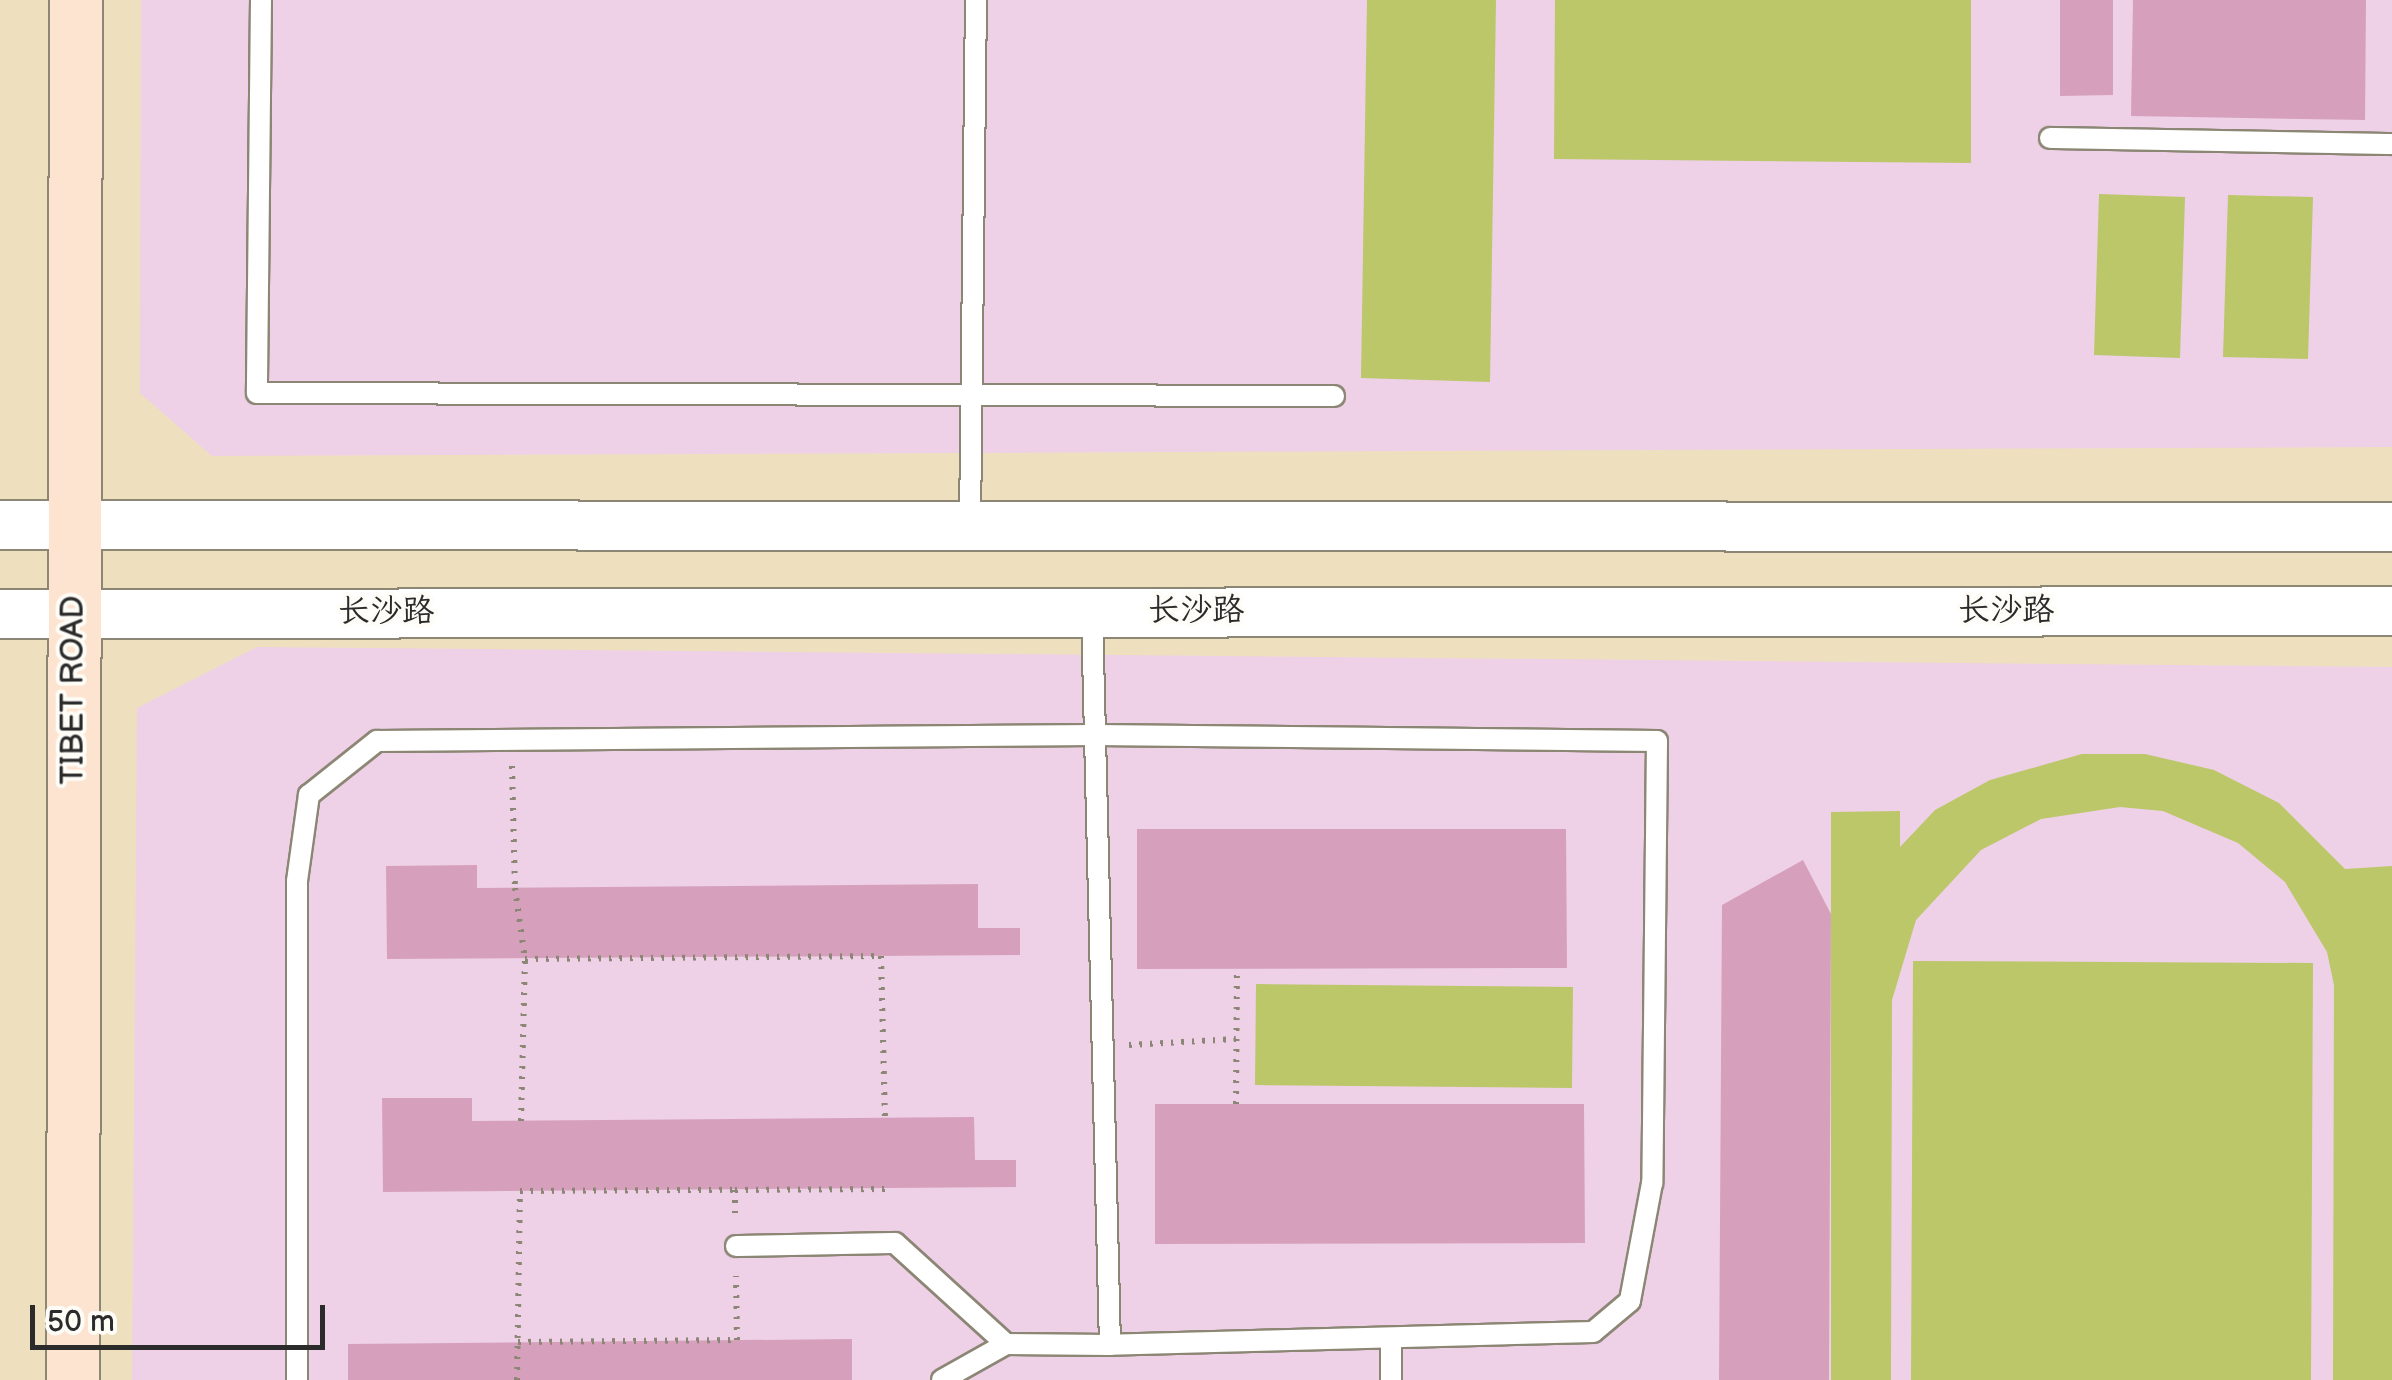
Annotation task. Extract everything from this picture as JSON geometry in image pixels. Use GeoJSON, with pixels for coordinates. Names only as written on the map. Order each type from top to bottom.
{"type":"FeatureCollection","features":[{"type":"Feature","properties":{"kind":"main road","name":"TIBET ROAD"},"geometry":{"type":"LineString","coordinates":[[73,1380],[76,0]]}},
{"type":"Feature","properties":{"kind":"street"},"geometry":{"type":"LineString","coordinates":[[0,525],[2392,527]]}},
{"type":"Feature","properties":{"kind":"street","name":"长沙路"},"geometry":{"type":"LineString","coordinates":[[0,614],[2392,611]]}},
{"type":"Feature","properties":{"kind":"lane"},"geometry":{"type":"LineString","coordinates":[[262,0],[258,392],[1334,396]]}},
{"type":"Feature","properties":{"kind":"lane"},"geometry":{"type":"LineString","coordinates":[[970,526],[976,0]]}},
{"type":"Feature","properties":{"kind":"lane"},"geometry":{"type":"LineString","coordinates":[[2050,138],[2392,144]]}},
{"type":"Feature","properties":{"kind":"lane"},"geometry":{"type":"LineString","coordinates":[[1092,611],[1110,1345]]}},
{"type":"Feature","properties":{"kind":"lane"},"geometry":{"type":"LineString","coordinates":[[296,1380],[296,881],[309,795],[378,741],[1095,736],[1657,741],[1652,1183],[1630,1301],[1593,1332],[1391,1340],[1006,1344],[942,1380]]}},
{"type":"Feature","properties":{"kind":"lane"},"geometry":{"type":"LineString","coordinates":[[736,1246],[895,1243],[1006,1344]]}},
{"type":"Feature","properties":{"kind":"lane"},"geometry":{"type":"LineString","coordinates":[[1391,1340],[1391,1380]]}},
{"type":"Feature","properties":{"kind":"path"},"geometry":{"type":"LineString","coordinates":[[512,740],[515,888],[525,959],[521,1121]]}},
{"type":"Feature","properties":{"kind":"path"},"geometry":{"type":"LineString","coordinates":[[525,959],[881,956],[885,1118]]}},
{"type":"Feature","properties":{"kind":"path"},"geometry":{"type":"LineString","coordinates":[[1236,1104],[1237,968]]}},
{"type":"Feature","properties":{"kind":"path"},"geometry":{"type":"LineString","coordinates":[[1102,1046],[1236,1039]]}},
{"type":"Feature","properties":{"kind":"path"},"geometry":{"type":"LineString","coordinates":[[517,1380],[520,1191],[888,1188]]}},
{"type":"Feature","properties":{"kind":"path"},"geometry":{"type":"LineString","coordinates":[[518,1342],[737,1340],[734,1190]]}},
{"type":"Feature","properties":{"kind":"shaded area"},"geometry":{"type":"Polygon","coordinates":[[[141,0],[2392,0],[2392,447],[212,456],[140,393],[141,0]]]}},
{"type":"Feature","properties":{"kind":"shaded area"},"geometry":{"type":"Polygon","coordinates":[[[257,647],[2392,667],[2392,1380],[132,1380],[137,708],[257,647]]]}},
{"type":"Feature","properties":{"kind":"green space"},"geometry":{"type":"Polygon","coordinates":[[[1367,0],[1496,0],[1490,382],[1361,378],[1367,0]]]}},
{"type":"Feature","properties":{"kind":"green space"},"geometry":{"type":"Polygon","coordinates":[[[1555,0],[1971,0],[1971,163],[1554,159],[1555,0]]]}},
{"type":"Feature","properties":{"kind":"green space"},"geometry":{"type":"Polygon","coordinates":[[[2099,194],[2185,197],[2180,358],[2094,355],[2099,194]]]}},
{"type":"Feature","properties":{"kind":"green space"},"geometry":{"type":"Polygon","coordinates":[[[2228,195],[2313,197],[2308,359],[2223,357],[2228,195]]]}},
{"type":"Feature","properties":{"kind":"green space"},"geometry":{"type":"Polygon","coordinates":[[[2082,754],[2145,754],[2214,770],[2279,803],[2345,869],[2392,866],[2392,1380],[2333,1380],[2334,985],[2327,952],[2285,882],[2238,843],[2163,811],[2120,807],[2041,819],[1981,850],[1916,920],[1892,1000],[1891,1380],[1831,1380],[1831,812],[1900,811],[1900,847],[1935,810],[1990,780],[2082,754]]]}},
{"type":"Feature","properties":{"kind":"green space"},"geometry":{"type":"Polygon","coordinates":[[[1913,961],[2313,963],[2311,1380],[1911,1380],[1913,961]]]}},
{"type":"Feature","properties":{"kind":"green space"},"geometry":{"type":"Polygon","coordinates":[[[1256,984],[1573,987],[1572,1088],[1255,1085],[1256,984]]]}},
{"type":"Feature","properties":{"kind":"building"},"geometry":{"type":"Polygon","coordinates":[[[2060,0],[2113,0],[2113,95],[2060,96],[2060,0]]]}},
{"type":"Feature","properties":{"kind":"building"},"geometry":{"type":"Polygon","coordinates":[[[2133,0],[2366,0],[2365,120],[2131,116],[2133,0]]]}},
{"type":"Feature","properties":{"kind":"building"},"geometry":{"type":"Polygon","coordinates":[[[1137,829],[1566,829],[1567,968],[1137,969],[1137,829]]]}},
{"type":"Feature","properties":{"kind":"building"},"geometry":{"type":"Polygon","coordinates":[[[1803,860],[1831,914],[1829,1380],[1719,1380],[1722,905],[1803,860]]]}},
{"type":"Feature","properties":{"kind":"building"},"geometry":{"type":"Polygon","coordinates":[[[477,865],[477,888],[978,884],[978,928],[1020,928],[1020,955],[387,959],[386,866],[477,865]]]}},
{"type":"Feature","properties":{"kind":"building"},"geometry":{"type":"Polygon","coordinates":[[[382,1098],[472,1098],[472,1121],[974,1117],[975,1160],[1016,1160],[1016,1187],[383,1192],[382,1098]]]}},
{"type":"Feature","properties":{"kind":"building"},"geometry":{"type":"Polygon","coordinates":[[[1155,1104],[1584,1104],[1585,1243],[1155,1244],[1155,1104]]]}},
{"type":"Feature","properties":{"kind":"building"},"geometry":{"type":"Polygon","coordinates":[[[852,1339],[852,1380],[348,1380],[348,1344],[852,1339]]]}}]}
